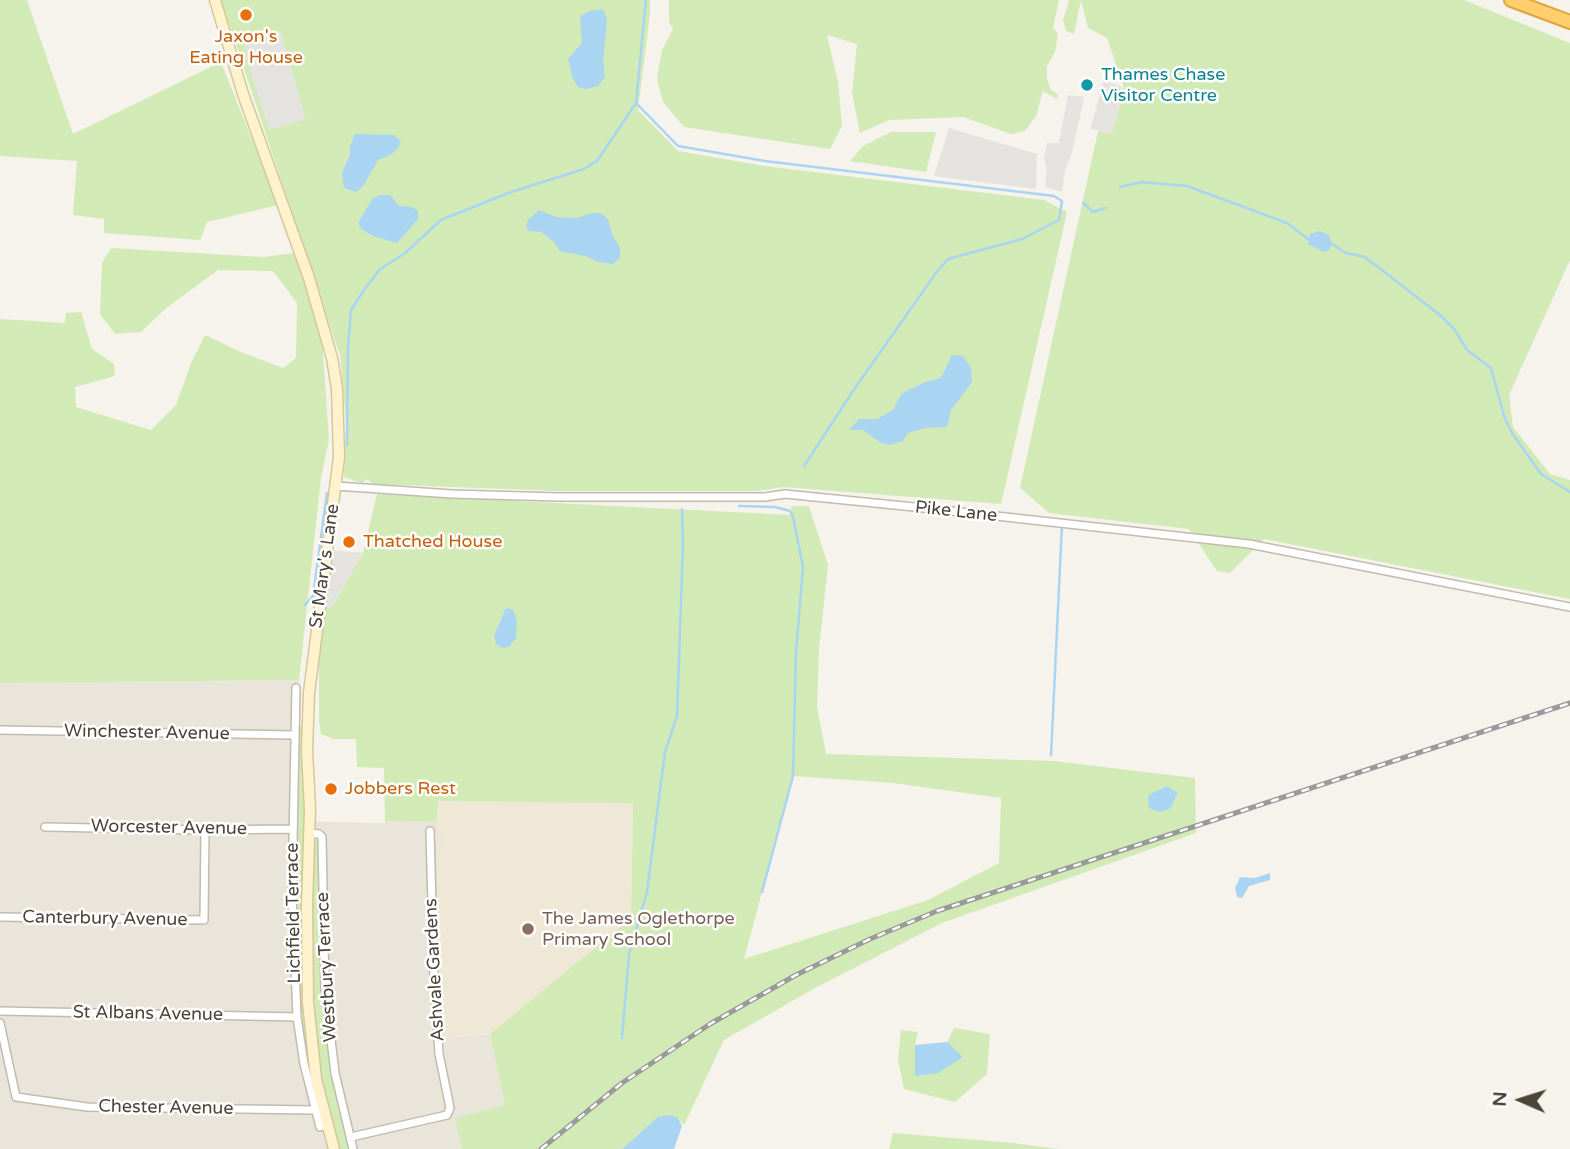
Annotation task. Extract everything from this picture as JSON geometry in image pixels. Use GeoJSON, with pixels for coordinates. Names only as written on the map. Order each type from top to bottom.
{"type":"FeatureCollection","features":[{"type":"Feature","properties":{"kind":"highway"},"geometry":{"type":"LineString","coordinates":[[1511,0],[1570,22]]}},
{"type":"Feature","properties":{"kind":"main road","name":"St Mary's Lane"},"geometry":{"type":"LineString","coordinates":[[215,0],[243,94],[309,278],[331,358],[340,422],[336,486],[317,626],[308,722],[308,1002],[314,1066],[334,1149]]}},
{"type":"Feature","properties":{"kind":"street","name":"Pike Lane"},"geometry":{"type":"LineString","coordinates":[[336,486],[452,494],[559,497],[765,497],[785,494],[910,506],[1249,544],[1570,607]]}},
{"type":"Feature","properties":{"kind":"street","name":"Lichfield Terrace"},"geometry":{"type":"LineString","coordinates":[[296,688],[292,894],[297,1017],[304,1064],[320,1127],[327,1125]]}},
{"type":"Feature","properties":{"kind":"street"},"geometry":{"type":"LineString","coordinates":[[294,722],[308,722]]}},
{"type":"Feature","properties":{"kind":"street","name":"Winchester Avenue"},"geometry":{"type":"LineString","coordinates":[[0,730],[294,735]]}},
{"type":"Feature","properties":{"kind":"street","name":"Worcester Avenue"},"geometry":{"type":"LineString","coordinates":[[46,827],[293,829]]}},
{"type":"Feature","properties":{"kind":"street","name":"Canterbury Avenue"},"geometry":{"type":"LineString","coordinates":[[0,917],[204,920],[205,830]]}},
{"type":"Feature","properties":{"kind":"street","name":"Ashvale Gardens"},"geometry":{"type":"LineString","coordinates":[[351,1137],[447,1115],[450,1108],[439,1054],[430,831]]}},
{"type":"Feature","properties":{"kind":"street","name":"Westbury Terrace"},"geometry":{"type":"LineString","coordinates":[[310,833],[322,837],[325,990],[331,1049],[353,1149]]}},
{"type":"Feature","properties":{"kind":"street","name":"St Albans Avenue"},"geometry":{"type":"LineString","coordinates":[[0,1011],[297,1017]]}},
{"type":"Feature","properties":{"kind":"street","name":"Chester Avenue"},"geometry":{"type":"LineString","coordinates":[[0,1023],[16,1097],[87,1107],[316,1110]]}},
{"type":"Feature","properties":{"kind":"shaded area"},"geometry":{"type":"Polygon","coordinates":[[[281,32],[306,119],[269,130],[245,55],[247,53],[244,43],[281,32]]]}},
{"type":"Feature","properties":{"kind":"shaded area"},"geometry":{"type":"Polygon","coordinates":[[[1104,80],[1124,88],[1112,133],[1090,129],[1104,80]]]}},
{"type":"Feature","properties":{"kind":"shaded area"},"geometry":{"type":"Polygon","coordinates":[[[1068,95],[1084,97],[1062,192],[1045,187],[1047,170],[1044,158],[1047,143],[1059,143],[1068,95]]]}},
{"type":"Feature","properties":{"kind":"shaded area"},"geometry":{"type":"Polygon","coordinates":[[[949,128],[1037,154],[1036,189],[934,176],[949,128]]]}},
{"type":"Feature","properties":{"kind":"shaded area"},"geometry":{"type":"Polygon","coordinates":[[[332,550],[363,553],[332,607],[323,610],[332,550]]]}},
{"type":"Feature","properties":{"kind":"shaded area"},"geometry":{"type":"Polygon","coordinates":[[[299,680],[295,821],[437,822],[437,832],[443,834],[443,844],[437,845],[444,1038],[490,1034],[505,1105],[456,1118],[462,1149],[0,1149],[0,683],[299,680]]]}},
{"type":"Feature","properties":{"kind":"shaded area","name":"The James Oglethorpe Primary School"},"geometry":{"type":"Polygon","coordinates":[[[438,801],[633,802],[631,918],[490,1034],[443,1038],[438,979],[437,845],[443,843],[443,834],[437,832],[438,801]]]}},
{"type":"Feature","properties":{"kind":"green space"},"geometry":{"type":"Polygon","coordinates":[[[0,0],[27,0],[73,134],[221,62],[278,205],[207,222],[200,240],[104,233],[104,219],[73,215],[77,161],[0,156],[0,0]]]}},
{"type":"Feature","properties":{"kind":"green space"},"geometry":{"type":"Polygon","coordinates":[[[221,0],[650,0],[638,110],[678,151],[764,166],[1044,200],[1067,212],[1001,504],[784,487],[757,491],[560,491],[373,484],[367,479],[362,483],[344,477],[346,423],[340,356],[221,0]]]}},
{"type":"Feature","properties":{"kind":"green space"},"geometry":{"type":"Polygon","coordinates":[[[669,0],[1059,0],[1053,28],[1058,33],[1055,52],[1047,66],[1047,79],[1051,90],[1058,94],[1057,99],[1043,91],[1036,116],[1025,131],[1011,134],[963,117],[889,120],[860,133],[852,93],[857,44],[827,35],[838,82],[842,126],[830,149],[684,127],[663,102],[657,78],[662,50],[673,29],[669,22],[669,0]]]}},
{"type":"Feature","properties":{"kind":"green space"},"geometry":{"type":"Polygon","coordinates":[[[1069,0],[1081,0],[1074,34],[1066,31],[1063,20],[1069,0]]]}},
{"type":"Feature","properties":{"kind":"green space"},"geometry":{"type":"Polygon","coordinates":[[[1081,0],[1464,0],[1570,43],[1570,260],[1509,395],[1513,427],[1550,474],[1570,480],[1570,599],[1264,539],[1230,573],[1217,571],[1189,529],[1049,513],[1020,488],[1098,131],[1112,133],[1124,88],[1107,38],[1088,28],[1081,0]]]}},
{"type":"Feature","properties":{"kind":"green space"},"geometry":{"type":"Polygon","coordinates":[[[891,132],[936,132],[926,172],[850,161],[863,146],[891,132]]]}},
{"type":"Feature","properties":{"kind":"green space"},"geometry":{"type":"Polygon","coordinates":[[[111,248],[263,257],[294,253],[322,338],[329,440],[321,478],[299,680],[0,683],[0,319],[65,323],[66,313],[81,312],[92,349],[114,364],[115,376],[75,387],[76,407],[151,430],[176,405],[191,363],[205,335],[283,368],[296,358],[297,303],[273,271],[218,270],[165,309],[141,332],[115,334],[100,314],[102,263],[111,248]]]}},
{"type":"Feature","properties":{"kind":"green space"},"geometry":{"type":"Polygon","coordinates":[[[377,494],[792,515],[791,506],[809,506],[828,565],[819,648],[817,707],[826,754],[1054,761],[1195,778],[1196,833],[942,923],[815,988],[724,1040],[684,1125],[678,1118],[659,1117],[622,1149],[462,1149],[455,1118],[505,1105],[490,1034],[631,918],[633,803],[438,801],[437,822],[385,821],[384,768],[357,767],[356,739],[333,739],[321,734],[319,721],[319,642],[323,610],[332,607],[363,553],[377,494]],[[793,776],[744,959],[928,900],[999,863],[1001,798],[893,783],[793,776]],[[1165,786],[1148,798],[1171,808],[1178,794],[1165,786]]]}},
{"type":"Feature","properties":{"kind":"green space"},"geometry":{"type":"Polygon","coordinates":[[[300,726],[304,730],[307,831],[303,975],[305,1044],[301,1031],[298,978],[297,810],[300,726]]]}},
{"type":"Feature","properties":{"kind":"green space"},"geometry":{"type":"Polygon","coordinates":[[[315,841],[320,842],[322,992],[351,1149],[336,1149],[322,1088],[310,983],[312,864],[315,841]]]}},
{"type":"Feature","properties":{"kind":"green space"},"geometry":{"type":"Polygon","coordinates":[[[954,1028],[990,1034],[987,1074],[955,1102],[904,1089],[898,1060],[901,1030],[918,1032],[915,1045],[963,1058],[947,1042],[954,1028]]]}},
{"type":"Feature","properties":{"kind":"green space"},"geometry":{"type":"Polygon","coordinates":[[[893,1133],[1013,1143],[1059,1149],[889,1149],[893,1133]]]}},
{"type":"Feature","properties":{"kind":"water"},"geometry":{"type":"Polygon","coordinates":[[[603,9],[607,19],[603,62],[605,77],[598,86],[586,89],[578,87],[568,59],[582,43],[580,16],[603,9]]]}},
{"type":"Feature","properties":{"kind":"water"},"geometry":{"type":"Polygon","coordinates":[[[355,134],[394,135],[401,141],[392,154],[378,160],[364,185],[356,192],[344,188],[342,173],[355,134]]]}},
{"type":"Feature","properties":{"kind":"water"},"geometry":{"type":"Polygon","coordinates":[[[390,195],[399,206],[412,207],[418,211],[418,219],[397,243],[373,236],[361,229],[358,223],[373,198],[390,195]]]}},
{"type":"Feature","properties":{"kind":"water"},"geometry":{"type":"Polygon","coordinates":[[[539,210],[556,217],[577,218],[600,213],[608,219],[620,248],[620,258],[613,264],[560,251],[553,241],[541,232],[529,231],[526,226],[528,220],[539,210]]]}},
{"type":"Feature","properties":{"kind":"water"},"geometry":{"type":"Polygon","coordinates":[[[1320,231],[1329,235],[1332,244],[1329,250],[1324,252],[1308,244],[1310,234],[1320,231]]]}},
{"type":"Feature","properties":{"kind":"water"},"geometry":{"type":"Polygon","coordinates":[[[952,355],[963,356],[971,368],[972,382],[951,410],[947,427],[925,428],[908,433],[903,441],[890,445],[881,443],[863,430],[849,430],[859,419],[877,419],[893,410],[901,394],[925,382],[941,378],[952,355]]]}},
{"type":"Feature","properties":{"kind":"water"},"geometry":{"type":"Polygon","coordinates":[[[506,608],[513,610],[517,620],[516,638],[509,647],[503,648],[496,644],[494,636],[506,608]]]}},
{"type":"Feature","properties":{"kind":"water"},"geometry":{"type":"Polygon","coordinates":[[[1166,786],[1178,793],[1171,808],[1160,812],[1149,808],[1150,794],[1166,786]]]}},
{"type":"Feature","properties":{"kind":"water"},"geometry":{"type":"Polygon","coordinates":[[[1270,873],[1270,880],[1249,886],[1242,898],[1237,897],[1235,888],[1240,877],[1255,878],[1270,873]]]}},
{"type":"Feature","properties":{"kind":"water"},"geometry":{"type":"Polygon","coordinates":[[[947,1042],[963,1057],[938,1073],[915,1076],[915,1045],[947,1042]]]}},
{"type":"Feature","properties":{"kind":"water"},"geometry":{"type":"Polygon","coordinates":[[[669,1115],[678,1118],[682,1126],[674,1149],[622,1149],[658,1117],[669,1115]]]}},
{"type":"Feature","properties":{"kind":"waterway"},"geometry":{"type":"LineString","coordinates":[[347,445],[351,310],[366,287],[380,269],[404,254],[441,220],[511,192],[584,169],[597,161],[636,103],[646,0]]}},
{"type":"Feature","properties":{"kind":"waterway"},"geometry":{"type":"LineString","coordinates":[[636,103],[678,146],[765,161],[1054,196],[1062,201],[1059,220],[1022,239],[948,259],[855,388],[804,466]]}},
{"type":"Feature","properties":{"kind":"waterway"},"geometry":{"type":"LineString","coordinates":[[1120,187],[1142,182],[1187,186],[1287,223],[1308,239]]}},
{"type":"Feature","properties":{"kind":"waterway"},"geometry":{"type":"LineString","coordinates":[[1083,203],[1093,212],[1105,208]]}},
{"type":"Feature","properties":{"kind":"waterway"},"geometry":{"type":"LineString","coordinates":[[1332,244],[1346,253],[1365,257],[1440,315],[1455,330],[1467,350],[1491,368],[1504,416],[1512,433],[1541,474],[1570,492]]}},
{"type":"Feature","properties":{"kind":"waterway"},"geometry":{"type":"LineString","coordinates":[[305,605],[313,596],[327,493]]}},
{"type":"Feature","properties":{"kind":"waterway"},"geometry":{"type":"LineString","coordinates":[[739,506],[775,507],[790,511],[803,567],[796,652],[793,776],[762,892]]}},
{"type":"Feature","properties":{"kind":"waterway"},"geometry":{"type":"LineString","coordinates":[[622,1038],[629,954],[647,892],[665,752],[677,716],[682,509]]}},
{"type":"Feature","properties":{"kind":"waterway"},"geometry":{"type":"LineString","coordinates":[[1051,755],[1062,525]]}},
{"type":"Feature","properties":{"kind":"railway"},"geometry":{"type":"LineString","coordinates":[[541,1149],[622,1083],[710,1024],[796,975],[870,939],[937,911],[1570,703]]}},
{"type":"Feature","properties":{"kind":"place","name":"Jaxon's Eating House"},"geometry":{"type":"Point","coordinates":[246,15]}},
{"type":"Feature","properties":{"kind":"place","name":"Thames Chase Visitor Centre"},"geometry":{"type":"Point","coordinates":[1087,85]}},
{"type":"Feature","properties":{"kind":"place","name":"Thatched House"},"geometry":{"type":"Point","coordinates":[349,542]}},
{"type":"Feature","properties":{"kind":"place","name":"Jobbers Rest"},"geometry":{"type":"Point","coordinates":[331,789]}},
{"type":"Feature","properties":{"kind":"place","name":"The James Oglethorpe Primary School"},"geometry":{"type":"Point","coordinates":[528,929]}}]}
